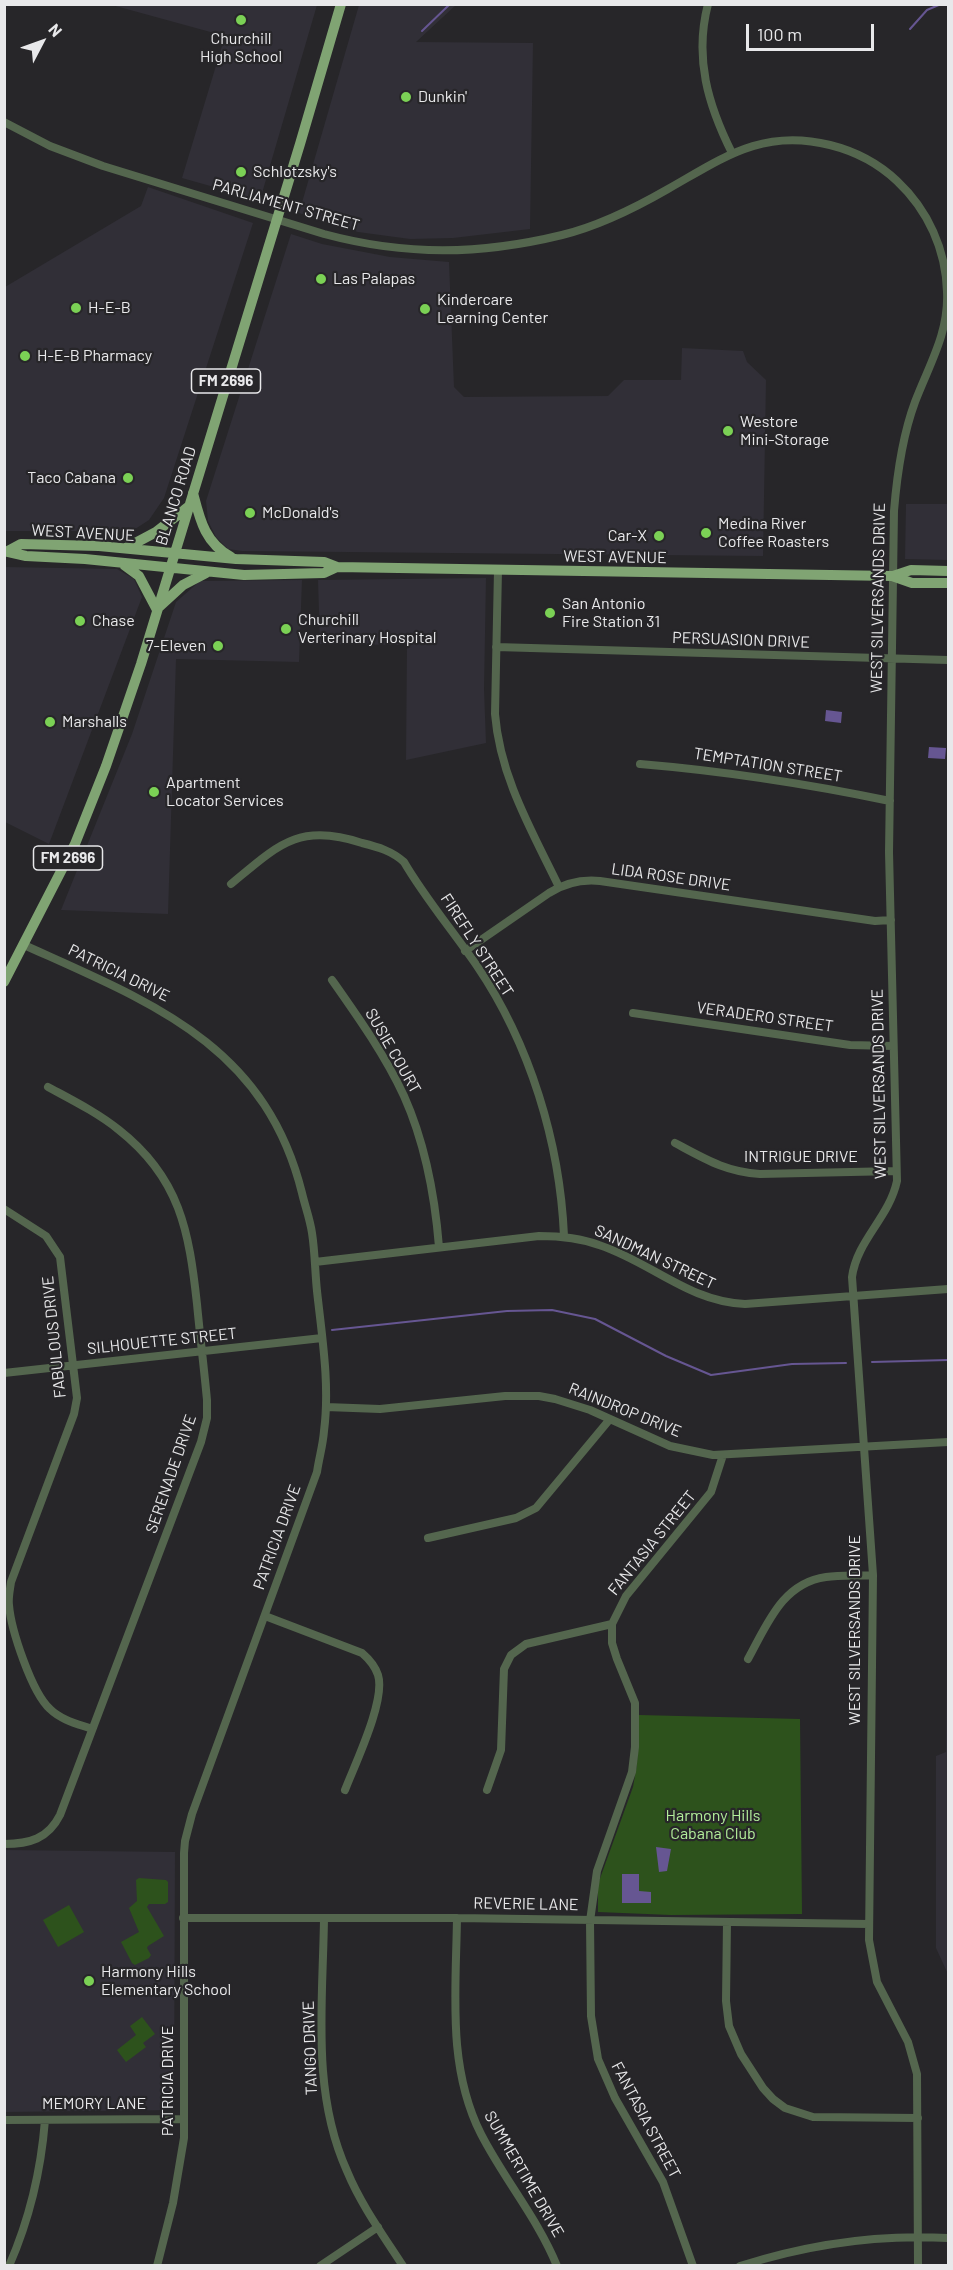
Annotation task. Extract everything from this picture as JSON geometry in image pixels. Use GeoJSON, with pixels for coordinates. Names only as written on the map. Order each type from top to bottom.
{"type":"FeatureCollection","features":[{"type":"Feature","properties":{"kind":"main road","name":"BLANCO ROAD"},"geometry":{"type":"LineString","coordinates":[[4,982],[56,884],[90,807],[141,664],[277,221],[340,4]]}},
{"type":"Feature","properties":{"kind":"main road"},"geometry":{"type":"LineString","coordinates":[[192,493],[199,518],[208,537],[219,550],[236,559]]}},
{"type":"Feature","properties":{"kind":"main road"},"geometry":{"type":"LineString","coordinates":[[124,549],[156,532],[188,507]]}},
{"type":"Feature","properties":{"kind":"main road","name":"WEST AVENUE"},"geometry":{"type":"LineString","coordinates":[[6,551],[21,544],[99,546],[236,559],[324,561],[337,567],[892,576],[911,570],[948,571]]}},
{"type":"Feature","properties":{"kind":"main road","name":"WEST AVENUE"},"geometry":{"type":"LineString","coordinates":[[6,551],[26,556],[120,562],[244,575],[324,573],[337,567]]}},
{"type":"Feature","properties":{"kind":"main road"},"geometry":{"type":"LineString","coordinates":[[120,562],[133,569],[139,576],[157,610],[183,585],[207,572]]}},
{"type":"Feature","properties":{"kind":"main road","name":"WEST AVENUE"},"geometry":{"type":"LineString","coordinates":[[892,576],[912,583],[948,583]]}},
{"type":"Feature","properties":{"kind":"street"},"geometry":{"type":"LineString","coordinates":[[708,4],[703,36],[705,83],[711,107],[732,153]]}},
{"type":"Feature","properties":{"kind":"street","name":"PARLIAMENT STREET"},"geometry":{"type":"LineString","coordinates":[[4,122],[50,146],[103,166],[277,221],[350,241],[403,249],[437,251],[494,248],[565,234],[612,218],[645,202],[703,167],[732,153]]}},
{"type":"Feature","properties":{"kind":"street","name":"WEST SILVERSANDS DRIVE"},"geometry":{"type":"LineString","coordinates":[[732,153],[772,141],[821,143],[852,152],[881,168],[906,190],[923,213],[939,245],[946,277],[947,310],[941,342],[915,402],[904,438],[894,500],[890,801],[896,1171],[894,1195],[865,1241],[854,1264],[853,1296],[873,1575],[870,1954],[877,1982],[901,2027],[913,2058],[918,2091],[918,2265]]}},
{"type":"Feature","properties":{"kind":"street"},"geometry":{"type":"LineString","coordinates":[[498,570],[495,714],[500,755],[514,793],[560,887]]}},
{"type":"Feature","properties":{"kind":"street","name":"PERSUASION DRIVE"},"geometry":{"type":"LineString","coordinates":[[496,647],[948,660]]}},
{"type":"Feature","properties":{"kind":"street","name":"TEMPTATION STREET"},"geometry":{"type":"LineString","coordinates":[[640,764],[690,769],[890,801]]}},
{"type":"Feature","properties":{"kind":"street","name":"FIREFLY STREET"},"geometry":{"type":"LineString","coordinates":[[231,884],[273,849],[288,841],[316,835],[345,837],[388,851],[404,862],[489,986],[510,1026],[536,1088],[550,1139],[563,1211],[564,1236]]}},
{"type":"Feature","properties":{"kind":"street","name":"LIDA ROSE DRIVE"},"geometry":{"type":"LineString","coordinates":[[465,951],[560,887],[576,882],[600,881],[852,918],[875,921],[891,920]]}},
{"type":"Feature","properties":{"kind":"street","name":"PATRICIA DRIVE"},"geometry":{"type":"LineString","coordinates":[[24,945],[164,1011],[212,1046],[228,1061],[252,1087],[267,1108],[283,1138],[297,1171],[312,1231],[322,1338],[326,1407],[324,1432],[317,1472],[188,1828],[184,1853],[183,1918],[184,2138],[178,2176],[157,2265]]}},
{"type":"Feature","properties":{"kind":"street","name":"SUSIE COURT"},"geometry":{"type":"LineString","coordinates":[[332,980],[381,1053],[404,1097],[424,1158],[437,1224],[439,1247]]}},
{"type":"Feature","properties":{"kind":"street","name":"VERADERO STREET"},"geometry":{"type":"LineString","coordinates":[[633,1013],[850,1045],[893,1046]]}},
{"type":"Feature","properties":{"kind":"street","name":"SERENADE DRIVE"},"geometry":{"type":"LineString","coordinates":[[4,1844],[30,1843],[43,1837],[56,1824],[201,1442],[207,1418],[202,1353],[187,1231],[173,1195],[145,1155],[125,1135],[48,1087]]}},
{"type":"Feature","properties":{"kind":"street","name":"INTRIGUE DRIVE"},"geometry":{"type":"LineString","coordinates":[[675,1143],[721,1167],[740,1173],[896,1171]]}},
{"type":"Feature","properties":{"kind":"street","name":"FABULOUS DRIVE"},"geometry":{"type":"LineString","coordinates":[[4,1209],[46,1236],[60,1257],[77,1398],[74,1414],[14,1574],[9,1603],[11,1617],[33,1684],[42,1701],[62,1718],[92,1729]]}},
{"type":"Feature","properties":{"kind":"street","name":"SANDMAN STREET"},"geometry":{"type":"LineString","coordinates":[[315,1262],[539,1236],[564,1236],[584,1240],[614,1251],[698,1294],[719,1302],[745,1304],[948,1289]]}},
{"type":"Feature","properties":{"kind":"street","name":"SILHOUETTE STREET"},"geometry":{"type":"LineString","coordinates":[[4,1373],[322,1338]]}},
{"type":"Feature","properties":{"kind":"street","name":"RAINDROP DRIVE"},"geometry":{"type":"LineString","coordinates":[[326,1407],[405,1407],[522,1395],[555,1399],[610,1419],[670,1446],[704,1454],[723,1455],[948,1442]]}},
{"type":"Feature","properties":{"kind":"street"},"geometry":{"type":"LineString","coordinates":[[428,1538],[516,1518],[536,1508],[610,1419]]}},
{"type":"Feature","properties":{"kind":"street","name":"FANTASIA STREET"},"geometry":{"type":"LineString","coordinates":[[693,2265],[663,2182],[615,2098],[598,2059],[591,2016],[590,1921],[597,1871],[622,1804],[635,1753],[635,1703],[616,1659],[612,1643],[612,1624],[626,1596],[711,1492],[723,1455]]}},
{"type":"Feature","properties":{"kind":"street"},"geometry":{"type":"LineString","coordinates":[[748,1659],[775,1610],[801,1584],[826,1577],[873,1575]]}},
{"type":"Feature","properties":{"kind":"street"},"geometry":{"type":"LineString","coordinates":[[265,1616],[362,1653],[378,1674],[380,1687],[377,1704],[345,1790]]}},
{"type":"Feature","properties":{"kind":"street"},"geometry":{"type":"LineString","coordinates":[[487,1790],[501,1750],[504,1669],[511,1655],[526,1644],[612,1624]]}},
{"type":"Feature","properties":{"kind":"street","name":"REVERIE LANE"},"geometry":{"type":"LineString","coordinates":[[183,1918],[457,1918],[869,1924]]}},
{"type":"Feature","properties":{"kind":"street","name":"TANGO DRIVE"},"geometry":{"type":"LineString","coordinates":[[324,1918],[322,2070],[326,2104],[345,2169],[360,2199],[403,2265]]}},
{"type":"Feature","properties":{"kind":"street","name":"SUMMERTIME DRIVE"},"geometry":{"type":"LineString","coordinates":[[457,1918],[455,2032],[462,2083],[484,2139],[557,2265]]}},
{"type":"Feature","properties":{"kind":"street"},"geometry":{"type":"LineString","coordinates":[[727,1922],[726,2001],[729,2026],[741,2054],[773,2099],[792,2111],[813,2117],[918,2118]]}},
{"type":"Feature","properties":{"kind":"street","name":"MEMORY LANE"},"geometry":{"type":"LineString","coordinates":[[4,2120],[184,2119]]}},
{"type":"Feature","properties":{"kind":"street"},"geometry":{"type":"LineString","coordinates":[[9,2265],[24,2229],[42,2161],[45,2120]]}},
{"type":"Feature","properties":{"kind":"street"},"geometry":{"type":"LineString","coordinates":[[320,2265],[378,2227]]}},
{"type":"Feature","properties":{"kind":"street"},"geometry":{"type":"LineString","coordinates":[[740,2265],[787,2251],[850,2240],[917,2236],[948,2238]]}},
{"type":"Feature","properties":{"kind":"shaded area"},"geometry":{"type":"Polygon","coordinates":[[[112,5],[317,5],[260,200],[182,178],[225,36],[112,5]]]}},
{"type":"Feature","properties":{"kind":"shaded area"},"geometry":{"type":"Polygon","coordinates":[[[359,5],[456,5],[416,42],[533,43],[530,229],[453,238],[410,239],[358,232],[299,213],[359,5]]]}},
{"type":"Feature","properties":{"kind":"shaded area"},"geometry":{"type":"Polygon","coordinates":[[[148,187],[253,223],[164,498],[149,520],[132,531],[5,531],[5,287],[141,206],[148,187]]]}},
{"type":"Feature","properties":{"kind":"shaded area"},"geometry":{"type":"Polygon","coordinates":[[[291,234],[322,244],[390,257],[449,262],[454,387],[464,397],[608,396],[624,380],[681,380],[682,348],[743,351],[747,362],[766,380],[763,556],[242,551],[228,549],[216,537],[208,521],[206,501],[291,234]]]}},
{"type":"Feature","properties":{"kind":"shaded area"},"geometry":{"type":"Polygon","coordinates":[[[906,504],[948,504],[948,560],[905,559],[906,504]]]}},
{"type":"Feature","properties":{"kind":"shaded area"},"geometry":{"type":"Polygon","coordinates":[[[4,567],[117,569],[134,579],[142,597],[49,844],[5,822],[4,567]]]}},
{"type":"Feature","properties":{"kind":"shaded area"},"geometry":{"type":"Polygon","coordinates":[[[486,578],[484,689],[486,743],[406,760],[407,645],[320,644],[318,580],[486,578]]]}},
{"type":"Feature","properties":{"kind":"shaded area"},"geometry":{"type":"Polygon","coordinates":[[[302,580],[299,662],[176,659],[168,914],[61,910],[132,734],[176,602],[200,581],[302,580]]]}},
{"type":"Feature","properties":{"kind":"shaded area"},"geometry":{"type":"Polygon","coordinates":[[[826,710],[842,712],[841,723],[825,721],[826,710]]]}},
{"type":"Feature","properties":{"kind":"shaded area"},"geometry":{"type":"Polygon","coordinates":[[[929,747],[946,748],[945,759],[928,758],[929,747]]]}},
{"type":"Feature","properties":{"kind":"shaded area"},"geometry":{"type":"Polygon","coordinates":[[[948,1551],[948,1974],[936,1948],[936,1756],[946,1752],[948,1551]]]}},
{"type":"Feature","properties":{"kind":"shaded area"},"geometry":{"type":"Polygon","coordinates":[[[656,1847],[671,1849],[667,1871],[659,1872],[656,1847]]]}},
{"type":"Feature","properties":{"kind":"shaded area","name":"Harmony Hills Elementary School"},"geometry":{"type":"Polygon","coordinates":[[[4,1850],[175,1852],[174,2110],[5,2112],[4,1850]]]}},
{"type":"Feature","properties":{"kind":"shaded area"},"geometry":{"type":"Polygon","coordinates":[[[622,1874],[639,1874],[639,1891],[651,1892],[651,1903],[622,1903],[622,1874]]]}},
{"type":"Feature","properties":{"kind":"green space","name":"Harmony Hills Cabana Club"},"geometry":{"type":"Polygon","coordinates":[[[639,1715],[800,1719],[802,1914],[671,1915],[598,1912],[598,1884],[633,1787],[637,1764],[639,1715]]]}},
{"type":"Feature","properties":{"kind":"green space"},"geometry":{"type":"Polygon","coordinates":[[[139,1878],[166,1880],[168,1882],[168,1902],[149,1904],[147,1907],[164,1936],[148,1946],[151,1955],[149,1958],[135,1965],[121,1942],[139,1932],[129,1908],[137,1901],[136,1880],[139,1878]]]}},
{"type":"Feature","properties":{"kind":"green space"},"geometry":{"type":"Polygon","coordinates":[[[69,1905],[84,1932],[58,1947],[43,1920],[69,1905]]]}},
{"type":"Feature","properties":{"kind":"green space"},"geometry":{"type":"Polygon","coordinates":[[[142,2017],[155,2034],[143,2043],[146,2047],[126,2062],[117,2050],[136,2035],[130,2026],[142,2017]]]}},
{"type":"Feature","properties":{"kind":"waterway"},"geometry":{"type":"LineString","coordinates":[[422,31],[450,4]]}},
{"type":"Feature","properties":{"kind":"waterway"},"geometry":{"type":"LineString","coordinates":[[910,29],[927,10],[941,4]]}},
{"type":"Feature","properties":{"kind":"waterway"},"geometry":{"type":"LineString","coordinates":[[332,1330],[507,1311],[552,1310],[595,1319],[666,1356],[711,1375],[792,1364],[846,1363]]}},
{"type":"Feature","properties":{"kind":"waterway"},"geometry":{"type":"LineString","coordinates":[[872,1362],[948,1360]]}},
{"type":"Feature","properties":{"kind":"place","name":"Churchill High School"},"geometry":{"type":"Point","coordinates":[241,20]}},
{"type":"Feature","properties":{"kind":"place","name":"Dunkin'"},"geometry":{"type":"Point","coordinates":[406,97]}},
{"type":"Feature","properties":{"kind":"place","name":"Schlotzsky's"},"geometry":{"type":"Point","coordinates":[241,172]}},
{"type":"Feature","properties":{"kind":"place","name":"Las Palapas"},"geometry":{"type":"Point","coordinates":[321,279]}},
{"type":"Feature","properties":{"kind":"place","name":"H-E-B"},"geometry":{"type":"Point","coordinates":[76,308]}},
{"type":"Feature","properties":{"kind":"place","name":"Kindercare Learning Center"},"geometry":{"type":"Point","coordinates":[425,309]}},
{"type":"Feature","properties":{"kind":"place","name":"H-E-B Pharmacy"},"geometry":{"type":"Point","coordinates":[25,356]}},
{"type":"Feature","properties":{"kind":"place","name":"Westore Mini-Storage"},"geometry":{"type":"Point","coordinates":[728,431]}},
{"type":"Feature","properties":{"kind":"place","name":"Taco Cabana"},"geometry":{"type":"Point","coordinates":[128,478]}},
{"type":"Feature","properties":{"kind":"place","name":"McDonald's"},"geometry":{"type":"Point","coordinates":[250,513]}},
{"type":"Feature","properties":{"kind":"place","name":"Medina River Coffee Roasters"},"geometry":{"type":"Point","coordinates":[706,533]}},
{"type":"Feature","properties":{"kind":"place","name":"Car-X"},"geometry":{"type":"Point","coordinates":[659,536]}},
{"type":"Feature","properties":{"kind":"place","name":"San Antonio Fire Station 31"},"geometry":{"type":"Point","coordinates":[550,613]}},
{"type":"Feature","properties":{"kind":"place","name":"Chase"},"geometry":{"type":"Point","coordinates":[80,621]}},
{"type":"Feature","properties":{"kind":"place","name":"Churchill Verterinary Hospital"},"geometry":{"type":"Point","coordinates":[286,629]}},
{"type":"Feature","properties":{"kind":"place","name":"7-Eleven"},"geometry":{"type":"Point","coordinates":[218,646]}},
{"type":"Feature","properties":{"kind":"place","name":"Marshalls"},"geometry":{"type":"Point","coordinates":[50,722]}},
{"type":"Feature","properties":{"kind":"place","name":"Apartment Locator Services"},"geometry":{"type":"Point","coordinates":[154,792]}},
{"type":"Feature","properties":{"kind":"place","name":"Harmony Hills Elementary School"},"geometry":{"type":"Point","coordinates":[89,1981]}}]}
